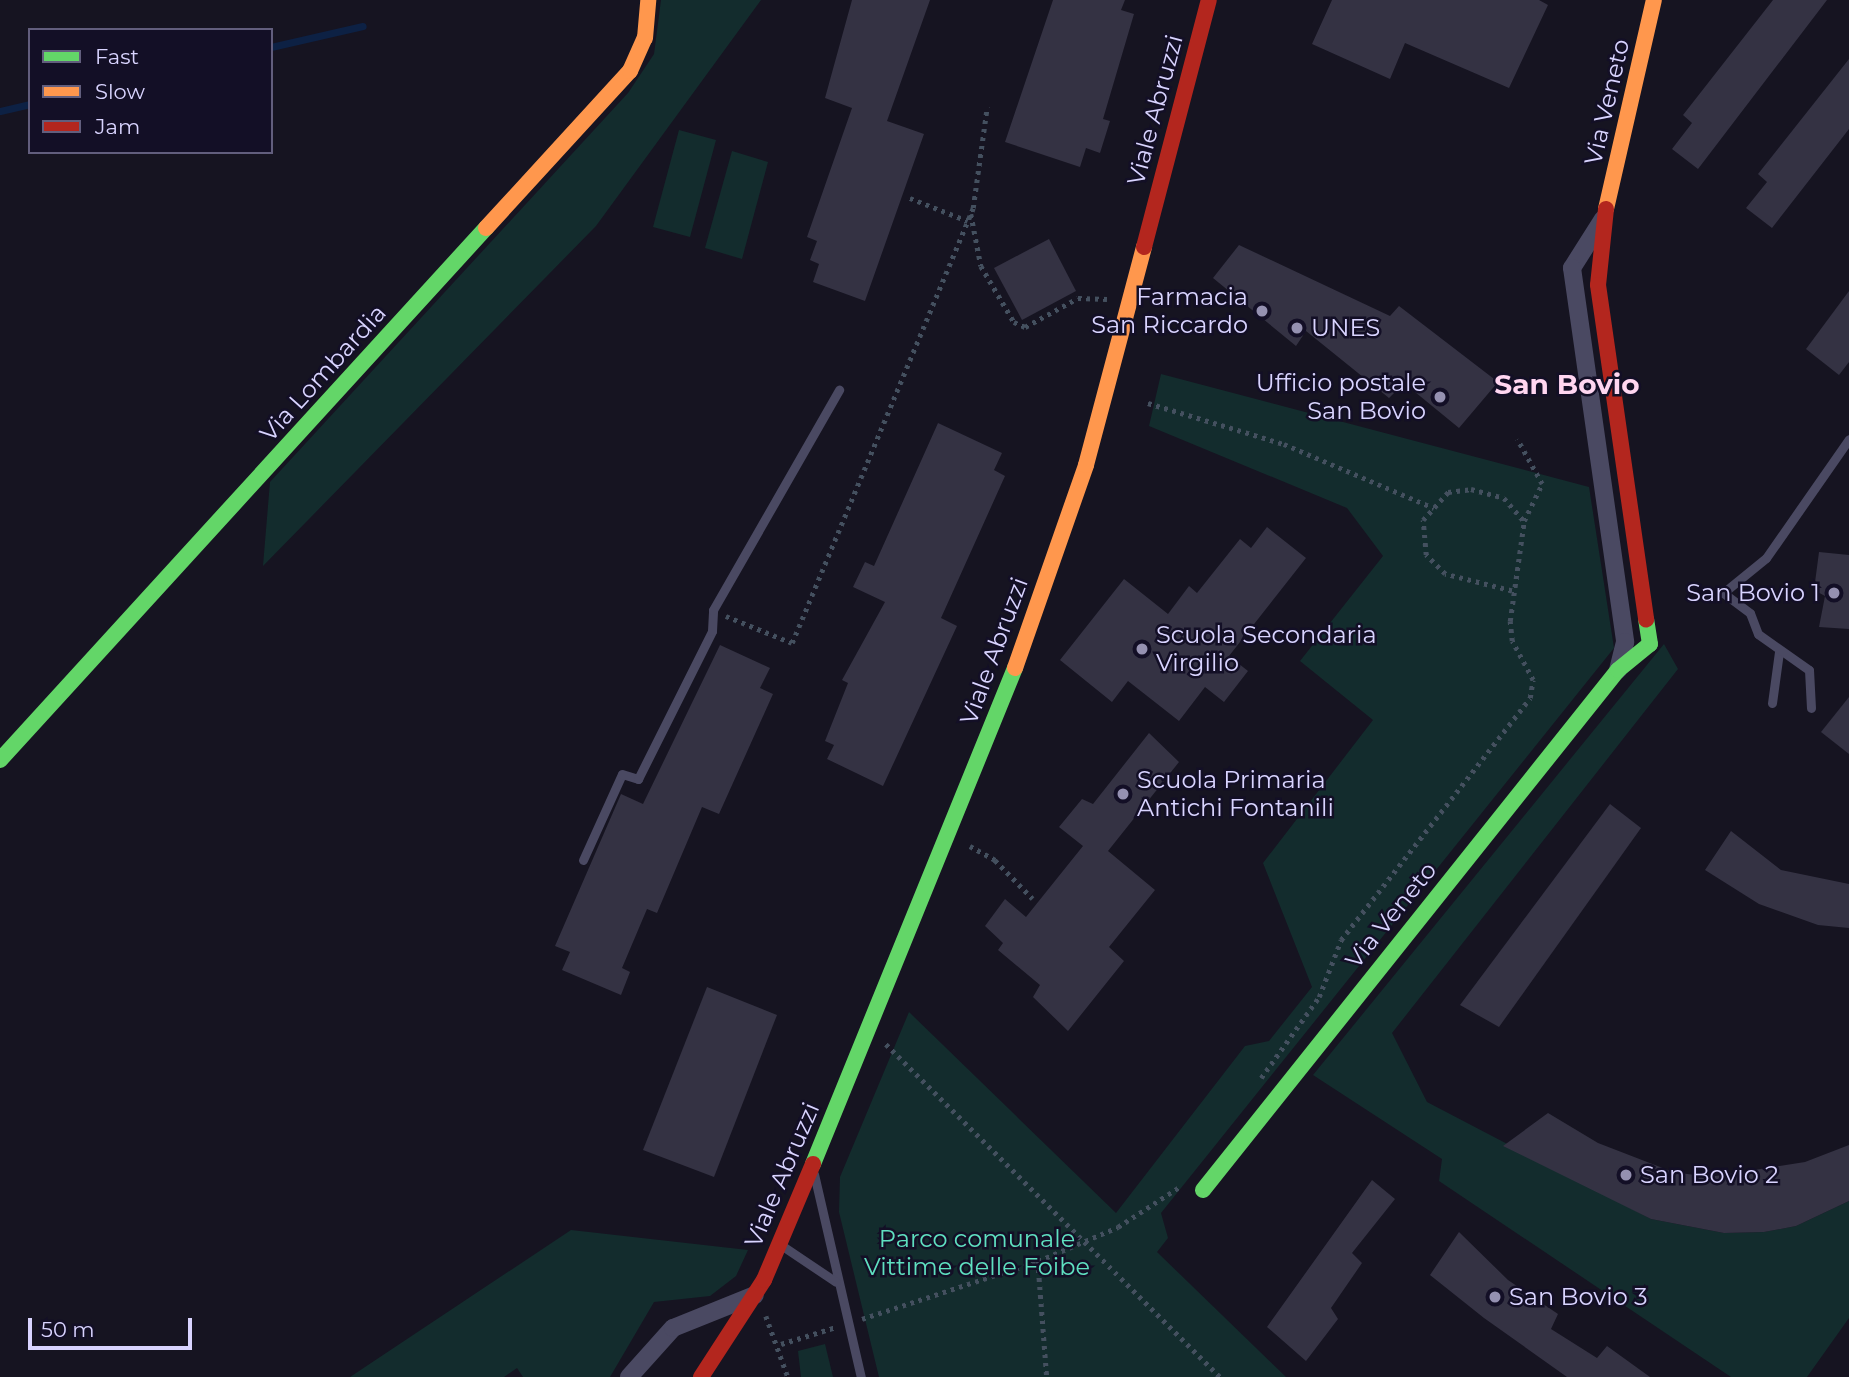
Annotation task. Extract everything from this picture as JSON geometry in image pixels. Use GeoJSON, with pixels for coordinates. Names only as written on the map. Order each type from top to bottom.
{"type":"FeatureCollection","features":[{"type":"Feature","properties":{"kind":"street","name":"Via Lombardia"},"geometry":{"type":"LineString","coordinates":[[0,760],[630,71],[645,38],[648,0]]}},
{"type":"Feature","properties":{"kind":"street","name":"Viale Abruzzi"},"geometry":{"type":"LineString","coordinates":[[701,1377],[755,1295],[870,1034],[949,840],[1086,465],[1209,0]]}},
{"type":"Feature","properties":{"kind":"street","name":"Via Veneto"},"geometry":{"type":"LineString","coordinates":[[1203,1190],[1618,670],[1650,644],[1598,285],[1605,216],[1654,0]]}},
{"type":"Feature","properties":{"kind":"street","name":"Via Veneto"},"geometry":{"type":"LineString","coordinates":[[1605,216],[1572,268],[1625,642],[1618,670]]}},
{"type":"Feature","properties":{"kind":"street"},"geometry":{"type":"LineString","coordinates":[[629,1377],[673,1328],[755,1295]]}},
{"type":"Feature","properties":{"kind":"lane"},"geometry":{"type":"LineString","coordinates":[[583,860],[622,774],[638,779],[712,631],[713,610],[839,390]]}},
{"type":"Feature","properties":{"kind":"lane"},"geometry":{"type":"LineString","coordinates":[[1811,708],[1809,670],[1779,652],[1758,634],[1751,613],[1723,593],[1766,558],[1849,439]]}},
{"type":"Feature","properties":{"kind":"lane"},"geometry":{"type":"LineString","coordinates":[[1772,703],[1779,652]]}},
{"type":"Feature","properties":{"kind":"lane"},"geometry":{"type":"LineString","coordinates":[[812,1166],[861,1377]]}},
{"type":"Feature","properties":{"kind":"lane"},"geometry":{"type":"LineString","coordinates":[[778,1244],[820,1266],[839,1286]]}},
{"type":"Feature","properties":{"kind":"path"},"geometry":{"type":"LineString","coordinates":[[713,610],[792,643],[971,213],[987,107]]}},
{"type":"Feature","properties":{"kind":"path"},"geometry":{"type":"LineString","coordinates":[[910,198],[968,221]]}},
{"type":"Feature","properties":{"kind":"path"},"geometry":{"type":"LineString","coordinates":[[971,213],[981,266],[1014,322],[1025,327],[1078,298],[1111,299],[1126,314]]}},
{"type":"Feature","properties":{"kind":"path"},"geometry":{"type":"LineString","coordinates":[[1148,403],[1284,444],[1434,508]]}},
{"type":"Feature","properties":{"kind":"path"},"geometry":{"type":"LineString","coordinates":[[1255,1087],[1319,998],[1341,940],[1530,698],[1533,680],[1512,641],[1512,591],[1524,522],[1542,484],[1517,439]]}},
{"type":"Feature","properties":{"kind":"path"},"geometry":{"type":"LineString","coordinates":[[1512,591],[1446,574],[1426,555],[1423,520],[1448,492],[1471,489],[1504,498],[1524,522]]}},
{"type":"Feature","properties":{"kind":"path"},"geometry":{"type":"LineString","coordinates":[[949,840],[995,860],[1033,899]]}},
{"type":"Feature","properties":{"kind":"path"},"geometry":{"type":"LineString","coordinates":[[870,1034],[894,1049],[1220,1377]]}},
{"type":"Feature","properties":{"kind":"path"},"geometry":{"type":"LineString","coordinates":[[781,1344],[1038,1261],[1085,1241],[1175,1193],[1188,1176]]}},
{"type":"Feature","properties":{"kind":"path"},"geometry":{"type":"LineString","coordinates":[[1038,1261],[1047,1377]]}},
{"type":"Feature","properties":{"kind":"path"},"geometry":{"type":"LineString","coordinates":[[755,1295],[781,1344],[788,1377]]}},
{"type":"Feature","properties":{"kind":"green space"},"geometry":{"type":"Polygon","coordinates":[[[661,0],[761,0],[596,226],[263,566],[270,482],[628,93],[654,54],[661,0]]]}},
{"type":"Feature","properties":{"kind":"green space"},"geometry":{"type":"Polygon","coordinates":[[[679,130],[716,140],[690,237],[653,227],[679,130]]]}},
{"type":"Feature","properties":{"kind":"green space"},"geometry":{"type":"Polygon","coordinates":[[[732,151],[768,162],[742,259],[705,248],[732,151]]]}},
{"type":"Feature","properties":{"kind":"green space","name":"Parco comunale Vittime delle Foibe"},"geometry":{"type":"Polygon","coordinates":[[[1161,374],[1589,487],[1614,648],[1161,1213],[1168,1238],[1157,1252],[1286,1377],[879,1377],[839,1212],[840,1177],[909,1012],[1116,1213],[1245,1046],[1269,1041],[1312,987],[1263,863],[1373,720],[1300,661],[1383,556],[1347,508],[1149,426],[1161,374]]]}},
{"type":"Feature","properties":{"kind":"green space"},"geometry":{"type":"Polygon","coordinates":[[[1664,644],[1678,669],[1392,1033],[1427,1102],[1651,1219],[1724,1233],[1764,1232],[1796,1226],[1849,1201],[1849,1318],[1807,1377],[1731,1377],[1439,1181],[1442,1159],[1313,1075],[1664,644]]]}},
{"type":"Feature","properties":{"kind":"green space"},"geometry":{"type":"Polygon","coordinates":[[[571,1230],[748,1250],[736,1276],[710,1296],[654,1302],[610,1377],[523,1377],[517,1368],[504,1377],[350,1377],[571,1230]]]}},
{"type":"Feature","properties":{"kind":"green space"},"geometry":{"type":"Polygon","coordinates":[[[825,1344],[833,1377],[801,1377],[798,1351],[825,1344]]]}},
{"type":"Feature","properties":{"kind":"building"},"geometry":{"type":"Polygon","coordinates":[[[852,0],[930,0],[887,121],[924,134],[865,301],[813,282],[819,264],[810,260],[817,241],[807,237],[852,108],[825,98],[852,0]]]}},
{"type":"Feature","properties":{"kind":"building"},"geometry":{"type":"Polygon","coordinates":[[[1053,0],[1125,0],[1121,10],[1134,14],[1103,119],[1110,121],[1100,153],[1086,148],[1080,167],[1005,142],[1053,0]]]}},
{"type":"Feature","properties":{"kind":"building"},"geometry":{"type":"Polygon","coordinates":[[[1332,0],[1539,0],[1548,5],[1509,88],[1405,43],[1390,79],[1312,44],[1332,0]]]}},
{"type":"Feature","properties":{"kind":"building"},"geometry":{"type":"Polygon","coordinates":[[[1773,0],[1827,0],[1698,169],[1672,149],[1692,123],[1683,115],[1773,0]]]}},
{"type":"Feature","properties":{"kind":"building"},"geometry":{"type":"Polygon","coordinates":[[[1849,59],[1849,129],[1772,228],[1746,208],[1767,182],[1758,174],[1849,59]]]}},
{"type":"Feature","properties":{"kind":"building"},"geometry":{"type":"Polygon","coordinates":[[[1049,239],[1076,291],[1022,320],[994,268],[1049,239]]]}},
{"type":"Feature","properties":{"kind":"building"},"geometry":{"type":"Polygon","coordinates":[[[1239,245],[1390,316],[1399,306],[1498,382],[1459,428],[1404,383],[1389,398],[1306,331],[1296,346],[1213,278],[1239,245]]]}},
{"type":"Feature","properties":{"kind":"building"},"geometry":{"type":"Polygon","coordinates":[[[1849,291],[1849,362],[1839,375],[1806,349],[1849,291]]]}},
{"type":"Feature","properties":{"kind":"building"},"geometry":{"type":"Polygon","coordinates":[[[938,423],[1002,453],[994,470],[1005,476],[941,618],[957,626],[883,786],[827,759],[834,745],[825,741],[848,683],[842,680],[885,602],[853,587],[865,562],[874,566],[938,423]]]}},
{"type":"Feature","properties":{"kind":"building"},"geometry":{"type":"Polygon","coordinates":[[[1267,527],[1306,558],[1229,656],[1248,671],[1224,702],[1205,687],[1179,721],[1128,681],[1112,702],[1060,660],[1124,579],[1168,614],[1189,586],[1197,593],[1240,539],[1251,548],[1267,527]]]}},
{"type":"Feature","properties":{"kind":"building","name":"San Bovio 1"},"geometry":{"type":"Polygon","coordinates":[[[1819,552],[1849,555],[1849,629],[1819,627],[1825,596],[1814,590],[1819,552]]]}},
{"type":"Feature","properties":{"kind":"building"},"geometry":{"type":"Polygon","coordinates":[[[720,645],[770,668],[760,688],[773,694],[719,814],[702,807],[657,913],[647,909],[622,968],[630,972],[621,995],[562,970],[570,952],[555,946],[621,794],[643,804],[720,645]]]}},
{"type":"Feature","properties":{"kind":"building"},"geometry":{"type":"Polygon","coordinates":[[[1849,697],[1849,754],[1821,732],[1849,697]]]}},
{"type":"Feature","properties":{"kind":"building"},"geometry":{"type":"Polygon","coordinates":[[[1149,733],[1179,762],[1108,851],[1155,890],[1109,947],[1124,961],[1068,1031],[1033,997],[1040,985],[998,950],[1003,943],[985,926],[1005,899],[1026,917],[1083,846],[1059,827],[1082,799],[1093,804],[1149,733]]]}},
{"type":"Feature","properties":{"kind":"building"},"geometry":{"type":"Polygon","coordinates":[[[1610,804],[1641,828],[1499,1027],[1460,1005],[1610,804]]]}},
{"type":"Feature","properties":{"kind":"building"},"geometry":{"type":"Polygon","coordinates":[[[1731,831],[1781,870],[1849,884],[1849,928],[1818,925],[1759,904],[1705,870],[1731,831]]]}},
{"type":"Feature","properties":{"kind":"building"},"geometry":{"type":"Polygon","coordinates":[[[707,987],[777,1015],[714,1177],[643,1150],[707,987]]]}},
{"type":"Feature","properties":{"kind":"building","name":"San Bovio 2"},"geometry":{"type":"Polygon","coordinates":[[[1548,1113],[1598,1143],[1673,1172],[1709,1177],[1805,1162],[1849,1145],[1849,1201],[1796,1226],[1764,1232],[1724,1233],[1651,1219],[1503,1146],[1548,1113]]]}},
{"type":"Feature","properties":{"kind":"building"},"geometry":{"type":"Polygon","coordinates":[[[1372,1180],[1395,1199],[1352,1253],[1362,1263],[1331,1308],[1338,1319],[1306,1361],[1267,1327],[1372,1180]]]}},
{"type":"Feature","properties":{"kind":"building","name":"San Bovio 3"},"geometry":{"type":"Polygon","coordinates":[[[1459,1232],[1508,1280],[1558,1314],[1551,1329],[1597,1358],[1607,1346],[1650,1377],[1567,1377],[1484,1318],[1430,1275],[1459,1232]]]}},
{"type":"Feature","properties":{"kind":"waterway"},"geometry":{"type":"LineString","coordinates":[[273,47],[363,26]]}},
{"type":"Feature","properties":{"kind":"waterway"},"geometry":{"type":"LineString","coordinates":[[0,111],[28,104]]}},
{"type":"Feature","properties":{"kind":"traffic: fast"},"geometry":{"type":"LineString","coordinates":[[0,760],[486,228]]}},
{"type":"Feature","properties":{"kind":"traffic: fast"},"geometry":{"type":"LineString","coordinates":[[1203,1190],[1618,670],[1650,644],[1646,620]]}},
{"type":"Feature","properties":{"kind":"traffic: fast"},"geometry":{"type":"LineString","coordinates":[[813,1164],[1015,668]]}},
{"type":"Feature","properties":{"kind":"traffic: slow"},"geometry":{"type":"LineString","coordinates":[[486,228],[630,71],[645,38],[648,0]]}},
{"type":"Feature","properties":{"kind":"traffic: slow"},"geometry":{"type":"LineString","coordinates":[[1606,209],[1654,0]]}},
{"type":"Feature","properties":{"kind":"traffic: slow"},"geometry":{"type":"LineString","coordinates":[[1015,668],[1086,465],[1144,247]]}},
{"type":"Feature","properties":{"kind":"traffic: jam"},"geometry":{"type":"LineString","coordinates":[[1144,247],[1209,0]]}},
{"type":"Feature","properties":{"kind":"traffic: jam"},"geometry":{"type":"LineString","coordinates":[[1606,209],[1598,285],[1646,620]]}},
{"type":"Feature","properties":{"kind":"traffic: jam"},"geometry":{"type":"LineString","coordinates":[[701,1377],[764,1280],[813,1164]]}},
{"type":"Feature","properties":{"kind":"place","name":"Farmacia San Riccardo"},"geometry":{"type":"Point","coordinates":[1262,311]}},
{"type":"Feature","properties":{"kind":"place","name":"UNES"},"geometry":{"type":"Point","coordinates":[1297,328]}},
{"type":"Feature","properties":{"kind":"place","name":"Ufficio postale San Bovio"},"geometry":{"type":"Point","coordinates":[1440,397]}},
{"type":"Feature","properties":{"kind":"place","name":"San Bovio 1"},"geometry":{"type":"Point","coordinates":[1834,593]}},
{"type":"Feature","properties":{"kind":"place","name":"Scuola Secondaria Virgilio"},"geometry":{"type":"Point","coordinates":[1142,649]}},
{"type":"Feature","properties":{"kind":"place","name":"Scuola Primaria Antichi Fontanili"},"geometry":{"type":"Point","coordinates":[1123,794]}},
{"type":"Feature","properties":{"kind":"place","name":"San Bovio 2"},"geometry":{"type":"Point","coordinates":[1626,1175]}},
{"type":"Feature","properties":{"kind":"place","name":"San Bovio 3"},"geometry":{"type":"Point","coordinates":[1495,1297]}},
{"type":"Feature","properties":{"kind":"district","name":"San Bovio"},"geometry":{"type":"Point","coordinates":[1567,384]}}]}
